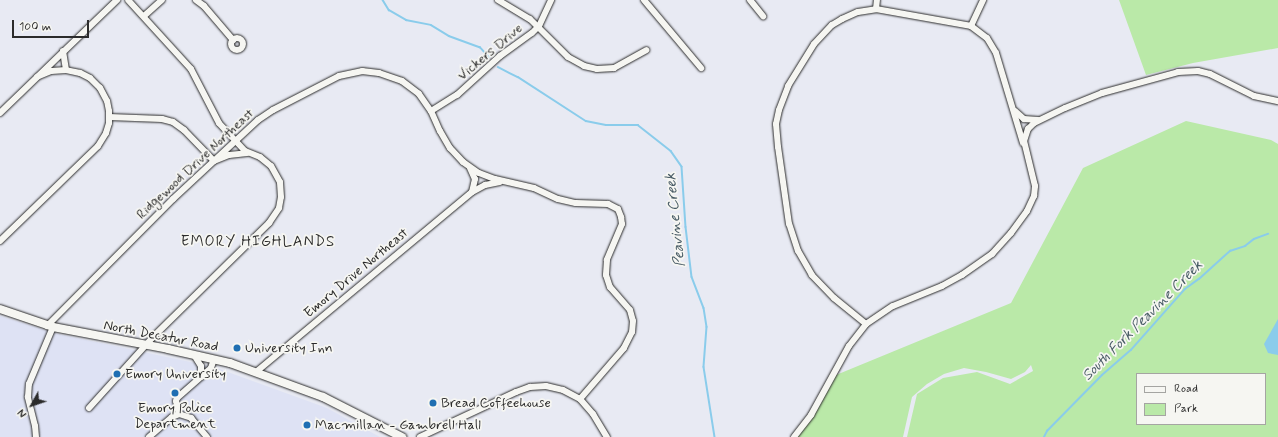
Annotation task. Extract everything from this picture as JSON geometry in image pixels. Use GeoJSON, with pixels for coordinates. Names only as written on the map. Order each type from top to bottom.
{"type":"FeatureCollection","features":[{"type":"Feature","properties":{"kind":"main road","name":"North Decatur Road"},"geometry":{"type":"LineString","coordinates":[[0,309],[50,327],[194,354],[256,372],[323,397],[402,437]]}},
{"type":"Feature","properties":{"kind":"street"},"geometry":{"type":"LineString","coordinates":[[0,113],[117,0]]}},
{"type":"Feature","properties":{"kind":"street"},"geometry":{"type":"LineString","coordinates":[[89,408],[145,345],[257,236],[275,215],[281,197],[278,177],[267,162],[242,149],[216,119],[191,69],[128,0]]}},
{"type":"Feature","properties":{"kind":"street"},"geometry":{"type":"LineString","coordinates":[[144,16],[162,0]]}},
{"type":"Feature","properties":{"kind":"street"},"geometry":{"type":"LineString","coordinates":[[196,0],[204,6],[232,40]]}},
{"type":"Feature","properties":{"kind":"street"},"geometry":{"type":"LineString","coordinates":[[498,0],[523,14],[539,26],[568,57],[579,64],[591,68],[614,68],[646,50]]}},
{"type":"Feature","properties":{"kind":"street","name":"Vickers Drive"},"geometry":{"type":"LineString","coordinates":[[431,111],[457,95],[500,56],[524,40],[539,26],[551,0]]}},
{"type":"Feature","properties":{"kind":"street"},"geometry":{"type":"LineString","coordinates":[[644,0],[701,68]]}},
{"type":"Feature","properties":{"kind":"street"},"geometry":{"type":"LineString","coordinates":[[750,0],[763,16]]}},
{"type":"Feature","properties":{"kind":"street"},"geometry":{"type":"LineString","coordinates":[[876,9],[877,0]]}},
{"type":"Feature","properties":{"kind":"street"},"geometry":{"type":"LineString","coordinates":[[971,26],[984,0]]}},
{"type":"Feature","properties":{"kind":"street"},"geometry":{"type":"LineString","coordinates":[[794,437],[811,415],[849,346],[866,324],[893,306],[942,286],[978,265],[1004,241],[1027,211],[1034,196],[1035,186],[1024,146],[993,48],[988,38],[971,26],[876,9],[858,12],[837,22],[814,44],[788,86],[779,110],[776,124],[778,147],[787,215],[796,246],[805,263],[821,286],[866,324]]}},
{"type":"Feature","properties":{"kind":"street"},"geometry":{"type":"LineString","coordinates":[[63,51],[66,70]]}},
{"type":"Feature","properties":{"kind":"street"},"geometry":{"type":"LineString","coordinates":[[0,241],[98,146],[106,134],[110,117],[107,101],[97,84],[83,74],[66,70],[51,71],[37,77]]}},
{"type":"Feature","properties":{"kind":"street","name":"Ridgewood Drive Northeast"},"geometry":{"type":"LineString","coordinates":[[36,437],[28,396],[29,384],[50,327],[173,199],[250,127],[273,110],[334,78],[362,71],[379,72],[402,81],[418,94],[431,111],[446,142],[454,154],[470,167],[489,177],[534,188],[553,198],[564,201],[608,204],[615,207],[620,214],[620,228],[608,255],[605,270],[610,287],[630,310],[633,321],[632,332],[624,348],[580,399]]}},
{"type":"Feature","properties":{"kind":"street"},"geometry":{"type":"LineString","coordinates":[[1011,104],[1020,117],[1033,121],[1102,93],[1178,72],[1198,71],[1210,74],[1254,96],[1278,101]]}},
{"type":"Feature","properties":{"kind":"street"},"geometry":{"type":"LineString","coordinates":[[110,117],[162,119],[173,122],[184,130],[214,161],[229,155],[249,153]]}},
{"type":"Feature","properties":{"kind":"street"},"geometry":{"type":"LineString","coordinates":[[1024,146],[1028,129],[1041,119]]}},
{"type":"Feature","properties":{"kind":"street"},"geometry":{"type":"LineString","coordinates":[[470,167],[475,179],[472,192]]}},
{"type":"Feature","properties":{"kind":"street","name":"Emory Drive Northeast"},"geometry":{"type":"LineString","coordinates":[[256,372],[472,192],[490,183],[508,182]]}},
{"type":"Feature","properties":{"kind":"street"},"geometry":{"type":"LineString","coordinates":[[194,354],[201,366],[201,377]]}},
{"type":"Feature","properties":{"kind":"street"},"geometry":{"type":"LineString","coordinates":[[179,414],[176,405],[177,398],[211,368],[214,359]]}},
{"type":"Feature","properties":{"kind":"street"},"geometry":{"type":"LineString","coordinates":[[420,437],[504,397],[530,387],[555,387],[569,392],[580,399],[593,414],[607,437]]}},
{"type":"Feature","properties":{"kind":"street"},"geometry":{"type":"LineString","coordinates":[[149,437],[172,417],[179,414],[191,418],[207,437]]}},
{"type":"Feature","properties":{"kind":"shaded area","name":"Emory University"},"geometry":{"type":"Polygon","coordinates":[[[0,316],[58,334],[214,367],[327,408],[380,437],[0,437],[0,316]]]}},
{"type":"Feature","properties":{"kind":"green space"},"geometry":{"type":"Polygon","coordinates":[[[1119,0],[1278,0],[1278,48],[1193,63],[1146,75],[1119,0]]]}},
{"type":"Feature","properties":{"kind":"green space"},"geometry":{"type":"Polygon","coordinates":[[[1186,121],[1271,140],[1278,144],[1278,437],[907,437],[917,394],[943,378],[977,372],[1010,384],[1033,371],[1031,365],[1025,372],[1011,379],[964,368],[944,374],[927,384],[912,397],[903,437],[793,437],[836,375],[1011,303],[1083,168],[1186,121]]]}},
{"type":"Feature","properties":{"kind":"water"},"geometry":{"type":"Polygon","coordinates":[[[1278,319],[1278,355],[1268,353],[1264,344],[1278,319]]]}},
{"type":"Feature","properties":{"kind":"waterway","name":"Peavine Creek"},"geometry":{"type":"LineString","coordinates":[[383,0],[389,10],[406,20],[431,25],[449,36],[480,47],[489,57]]}},
{"type":"Feature","properties":{"kind":"waterway","name":"Peavine Creek"},"geometry":{"type":"LineString","coordinates":[[498,67],[518,77],[586,121],[606,125],[638,125],[671,151],[682,167],[686,227],[692,277],[704,308],[707,327],[704,367],[715,437]]}},
{"type":"Feature","properties":{"kind":"waterway","name":"South Fork Peavine Creek"},"geometry":{"type":"LineString","coordinates":[[1044,437],[1047,431],[1102,375],[1131,350],[1185,289],[1199,279],[1230,251],[1245,246],[1254,239],[1268,234]]}},
{"type":"Feature","properties":{"kind":"place","name":"University Inn"},"geometry":{"type":"Point","coordinates":[237,348]}},
{"type":"Feature","properties":{"kind":"place","name":"Emory University"},"geometry":{"type":"Point","coordinates":[117,374]}},
{"type":"Feature","properties":{"kind":"place","name":"Emory Police Department"},"geometry":{"type":"Point","coordinates":[175,393]}},
{"type":"Feature","properties":{"kind":"place","name":"Bread Coffeehouse"},"geometry":{"type":"Point","coordinates":[433,403]}},
{"type":"Feature","properties":{"kind":"place","name":"Macmillan - Gambrell Hall"},"geometry":{"type":"Point","coordinates":[307,425]}},
{"type":"Feature","properties":{"kind":"district","name":"EMORY HIGHLANDS"},"geometry":{"type":"Point","coordinates":[258,243]}}]}
